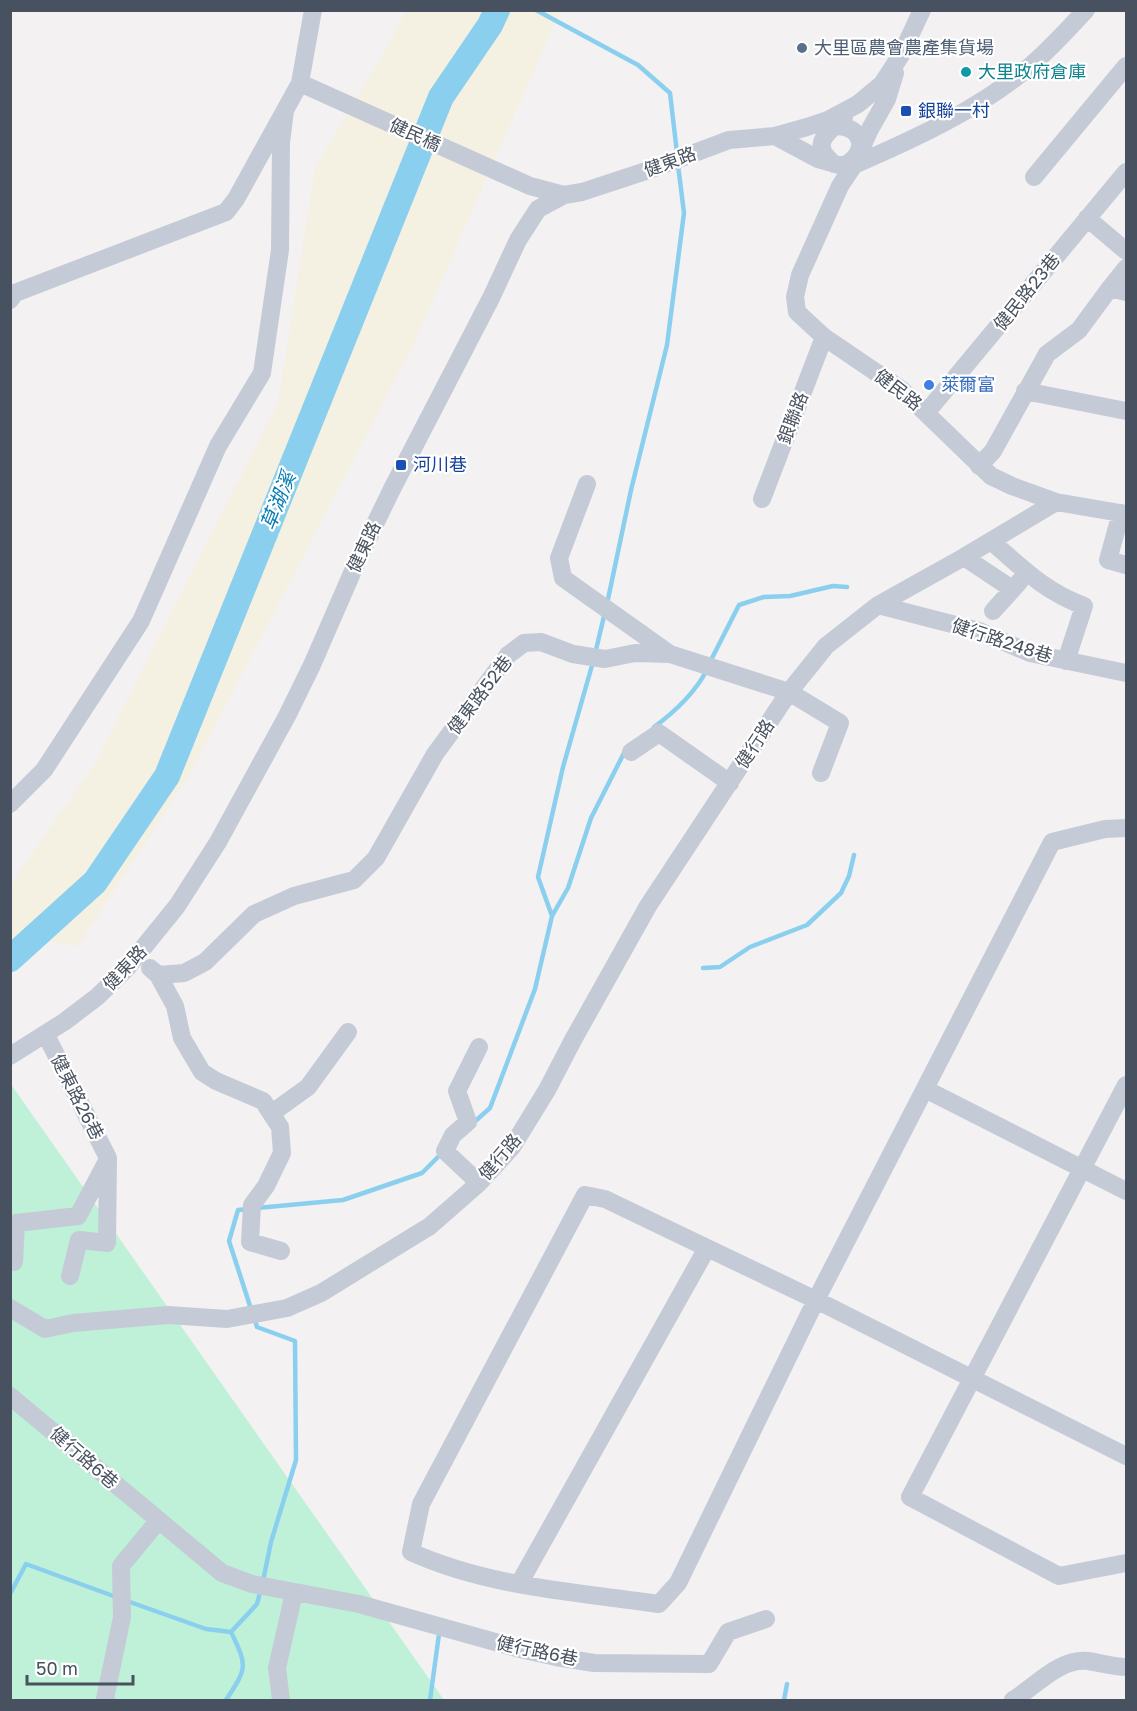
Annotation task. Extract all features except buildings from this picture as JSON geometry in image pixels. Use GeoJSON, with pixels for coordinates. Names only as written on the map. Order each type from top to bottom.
{"type":"FeatureCollection","features":[{"type":"Feature","properties":{"kind":"street"},"geometry":{"type":"LineString","coordinates":[[10,300],[15,293],[226,212],[236,199],[300,83],[314,10]]}},
{"type":"Feature","properties":{"kind":"street","name":"健東路"},"geometry":{"type":"LineString","coordinates":[[856,159],[887,99],[901,55],[922,10]]}},
{"type":"Feature","properties":{"kind":"street"},"geometry":{"type":"LineString","coordinates":[[775,136],[826,161],[843,166],[919,135],[1000,89],[1025,71],[1086,10]]}},
{"type":"Feature","properties":{"kind":"street","name":"健東路"},"geometry":{"type":"LineString","coordinates":[[833,205],[831,181],[822,142],[826,132],[882,84],[901,55]]}},
{"type":"Feature","properties":{"kind":"street"},"geometry":{"type":"LineString","coordinates":[[1034,177],[1123,77]]}},
{"type":"Feature","properties":{"kind":"street","name":"健民橋"},"geometry":{"type":"LineString","coordinates":[[300,83],[530,186],[564,195]]}},
{"type":"Feature","properties":{"kind":"street","name":"健東路"},"geometry":{"type":"LineString","coordinates":[[10,1056],[46,1035],[97,997],[138,956],[177,906],[218,842],[287,716],[359,557],[491,298],[518,240],[538,208],[564,195],[582,192],[666,164],[729,140],[775,136],[828,120],[858,104]]}},
{"type":"Feature","properties":{"kind":"street"},"geometry":{"type":"LineString","coordinates":[[10,804],[45,770],[141,621],[218,446],[262,373],[280,250],[280,143],[285,110]]}},
{"type":"Feature","properties":{"kind":"street"},"geometry":{"type":"LineString","coordinates":[[835,126],[847,126],[858,133],[856,159]]}},
{"type":"Feature","properties":{"kind":"street","name":"健民路"},"geometry":{"type":"LineString","coordinates":[[856,159],[840,186],[800,275],[795,297],[797,312],[824,337],[902,390],[991,476],[1056,502],[1124,514],[1108,560],[1126,565]]}},
{"type":"Feature","properties":{"kind":"street","name":"健民路23巷"},"geometry":{"type":"LineString","coordinates":[[926,413],[1126,172]]}},
{"type":"Feature","properties":{"kind":"street"},"geometry":{"type":"LineString","coordinates":[[1087,218],[1126,251]]}},
{"type":"Feature","properties":{"kind":"street"},"geometry":{"type":"LineString","coordinates":[[980,466],[993,451],[1047,354],[1079,330],[1118,290],[1126,268]]}},
{"type":"Feature","properties":{"kind":"street","name":"銀聯路"},"geometry":{"type":"LineString","coordinates":[[762,499],[824,337]]}},
{"type":"Feature","properties":{"kind":"street"},"geometry":{"type":"LineString","coordinates":[[1025,391],[1126,411]]}},
{"type":"Feature","properties":{"kind":"street"},"geometry":{"type":"LineString","coordinates":[[587,484],[559,558],[563,578],[670,654],[789,692],[840,723],[822,773]]}},
{"type":"Feature","properties":{"kind":"street","name":"健行路"},"geometry":{"type":"LineString","coordinates":[[10,1308],[45,1329],[73,1323],[168,1315],[227,1319],[287,1308],[321,1293],[424,1230],[479,1183],[512,1147],[648,906],[789,692],[826,646],[878,605],[1056,502]]}},
{"type":"Feature","properties":{"kind":"street"},"geometry":{"type":"LineString","coordinates":[[992,541],[1043,586],[1065,599],[1084,606],[1066,661]]}},
{"type":"Feature","properties":{"kind":"street"},"geometry":{"type":"LineString","coordinates":[[964,557],[1012,589]]}},
{"type":"Feature","properties":{"kind":"street"},"geometry":{"type":"LineString","coordinates":[[993,611],[1028,573]]}},
{"type":"Feature","properties":{"kind":"street","name":"健行路248巷"},"geometry":{"type":"LineString","coordinates":[[878,605],[979,631],[1030,653],[1126,673]]}},
{"type":"Feature","properties":{"kind":"street","name":"健東路52巷"},"geometry":{"type":"LineString","coordinates":[[158,975],[184,973],[205,962],[254,914],[294,896],[354,880],[376,858],[435,754],[508,656],[524,643],[541,642],[573,654],[605,659],[635,653],[670,654]]}},
{"type":"Feature","properties":{"kind":"street"},"geometry":{"type":"LineString","coordinates":[[631,752],[658,733],[730,783]]}},
{"type":"Feature","properties":{"kind":"street"},"geometry":{"type":"LineString","coordinates":[[1126,828],[1105,829],[1052,842],[816,1300],[678,1583],[659,1604],[519,1584],[439,1564],[411,1552],[421,1504],[585,1194],[605,1199],[816,1300],[1126,1456]]}},
{"type":"Feature","properties":{"kind":"street"},"geometry":{"type":"LineString","coordinates":[[138,956],[158,975],[175,1006],[182,1038],[202,1072],[216,1081],[263,1101],[280,1127],[282,1154],[266,1186],[252,1205],[250,1242],[281,1251]]}},
{"type":"Feature","properties":{"kind":"street"},"geometry":{"type":"LineString","coordinates":[[272,1113],[308,1087],[348,1032]]}},
{"type":"Feature","properties":{"kind":"street","name":"健東路26巷"},"geometry":{"type":"LineString","coordinates":[[46,1035],[108,1158],[107,1243],[80,1240],[70,1276]]}},
{"type":"Feature","properties":{"kind":"street"},"geometry":{"type":"LineString","coordinates":[[479,1047],[458,1091],[468,1122],[453,1135],[445,1151],[479,1183]]}},
{"type":"Feature","properties":{"kind":"street"},"geometry":{"type":"LineString","coordinates":[[1126,1086],[910,1497],[1059,1576],[1126,1563]]}},
{"type":"Feature","properties":{"kind":"street"},"geometry":{"type":"LineString","coordinates":[[926,1089],[1126,1191]]}},
{"type":"Feature","properties":{"kind":"street","name":"健東路26巷"},"geometry":{"type":"LineString","coordinates":[[14,1262],[16,1224],[78,1216],[108,1158]]}},
{"type":"Feature","properties":{"kind":"street"},"geometry":{"type":"LineString","coordinates":[[519,1584],[707,1248]]}},
{"type":"Feature","properties":{"kind":"street","name":"健行路6巷"},"geometry":{"type":"LineString","coordinates":[[10,1396],[222,1573],[252,1584],[359,1604],[520,1649],[594,1663],[709,1664],[728,1632],[766,1619]]}},
{"type":"Feature","properties":{"kind":"street"},"geometry":{"type":"LineString","coordinates":[[106,1701],[122,1617],[121,1566],[158,1521]]}},
{"type":"Feature","properties":{"kind":"street"},"geometry":{"type":"LineString","coordinates":[[280,1701],[277,1668],[294,1593]]}},
{"type":"Feature","properties":{"kind":"street"},"geometry":{"type":"LineString","coordinates":[[1013,1701],[1065,1664],[1086,1661],[1126,1667]]}},
{"type":"Feature","properties":{"kind":"green space"},"geometry":{"type":"Polygon","coordinates":[[[10,1083],[444,1700],[11,1700],[10,1083]]]}},
{"type":"Feature","properties":{"kind":"sand"},"geometry":{"type":"Polygon","coordinates":[[[406,11],[560,11],[414,343],[188,778],[78,946],[11,936],[11,884],[94,765],[278,403],[315,168],[389,44],[406,11]]]}},
{"type":"Feature","properties":{"kind":"waterway","name":"草湖溪"},"geometry":{"type":"LineString","coordinates":[[10,959],[95,882],[167,776],[441,97],[490,25],[497,10]]}},
{"type":"Feature","properties":{"kind":"waterway"},"geometry":{"type":"LineString","coordinates":[[536,10],[638,65],[670,93],[677,153]]}},
{"type":"Feature","properties":{"kind":"waterway"},"geometry":{"type":"LineString","coordinates":[[607,604],[631,490],[667,345],[684,213],[678,165]]}},
{"type":"Feature","properties":{"kind":"waterway"},"geometry":{"type":"LineString","coordinates":[[710,662],[739,605],[764,597],[790,596],[833,586],[847,587]]}},
{"type":"Feature","properties":{"kind":"waterway"},"geometry":{"type":"LineString","coordinates":[[595,654],[605,612]]}},
{"type":"Feature","properties":{"kind":"waterway"},"geometry":{"type":"LineString","coordinates":[[472,1124],[490,1108],[535,989],[552,916],[538,877],[563,767],[593,662]]}},
{"type":"Feature","properties":{"kind":"waterway"},"geometry":{"type":"LineString","coordinates":[[654,727],[684,702],[707,670]]}},
{"type":"Feature","properties":{"kind":"waterway"},"geometry":{"type":"LineString","coordinates":[[552,916],[568,888],[591,818],[625,751]]}},
{"type":"Feature","properties":{"kind":"waterway"},"geometry":{"type":"LineString","coordinates":[[703,968],[720,967],[750,947],[807,925],[841,893],[849,876],[854,855]]}},
{"type":"Feature","properties":{"kind":"waterway"},"geometry":{"type":"LineString","coordinates":[[257,1208],[343,1200],[422,1173],[442,1153]]}},
{"type":"Feature","properties":{"kind":"waterway"},"geometry":{"type":"LineString","coordinates":[[248,1209],[238,1210],[229,1241],[251,1309]]}},
{"type":"Feature","properties":{"kind":"waterway"},"geometry":{"type":"LineString","coordinates":[[254,1317],[257,1327],[295,1341],[296,1460],[271,1542],[263,1581]]}},
{"type":"Feature","properties":{"kind":"waterway"},"geometry":{"type":"LineString","coordinates":[[10,1594],[26,1564],[116,1597]]}},
{"type":"Feature","properties":{"kind":"waterway"},"geometry":{"type":"LineString","coordinates":[[127,1601],[206,1629],[231,1632],[257,1604],[261,1589]]}},
{"type":"Feature","properties":{"kind":"waterway"},"geometry":{"type":"LineString","coordinates":[[226,1700],[238,1681],[243,1667],[231,1632]]}},
{"type":"Feature","properties":{"kind":"waterway"},"geometry":{"type":"LineString","coordinates":[[430,1700],[439,1634]]}},
{"type":"Feature","properties":{"kind":"waterway"},"geometry":{"type":"LineString","coordinates":[[784,1700],[787,1684]]}},
{"type":"Feature","properties":{"kind":"place","name":"大里區農會農產集貨場"},"geometry":{"type":"Point","coordinates":[802,48]}},
{"type":"Feature","properties":{"kind":"place","name":"大里政府倉庫"},"geometry":{"type":"Point","coordinates":[966,72]}},
{"type":"Feature","properties":{"kind":"place","name":"銀聯一村"},"geometry":{"type":"Point","coordinates":[906,111]}},
{"type":"Feature","properties":{"kind":"place","name":"萊爾富"},"geometry":{"type":"Point","coordinates":[929,385]}},
{"type":"Feature","properties":{"kind":"place","name":"河川巷"},"geometry":{"type":"Point","coordinates":[401,465]}}]}
